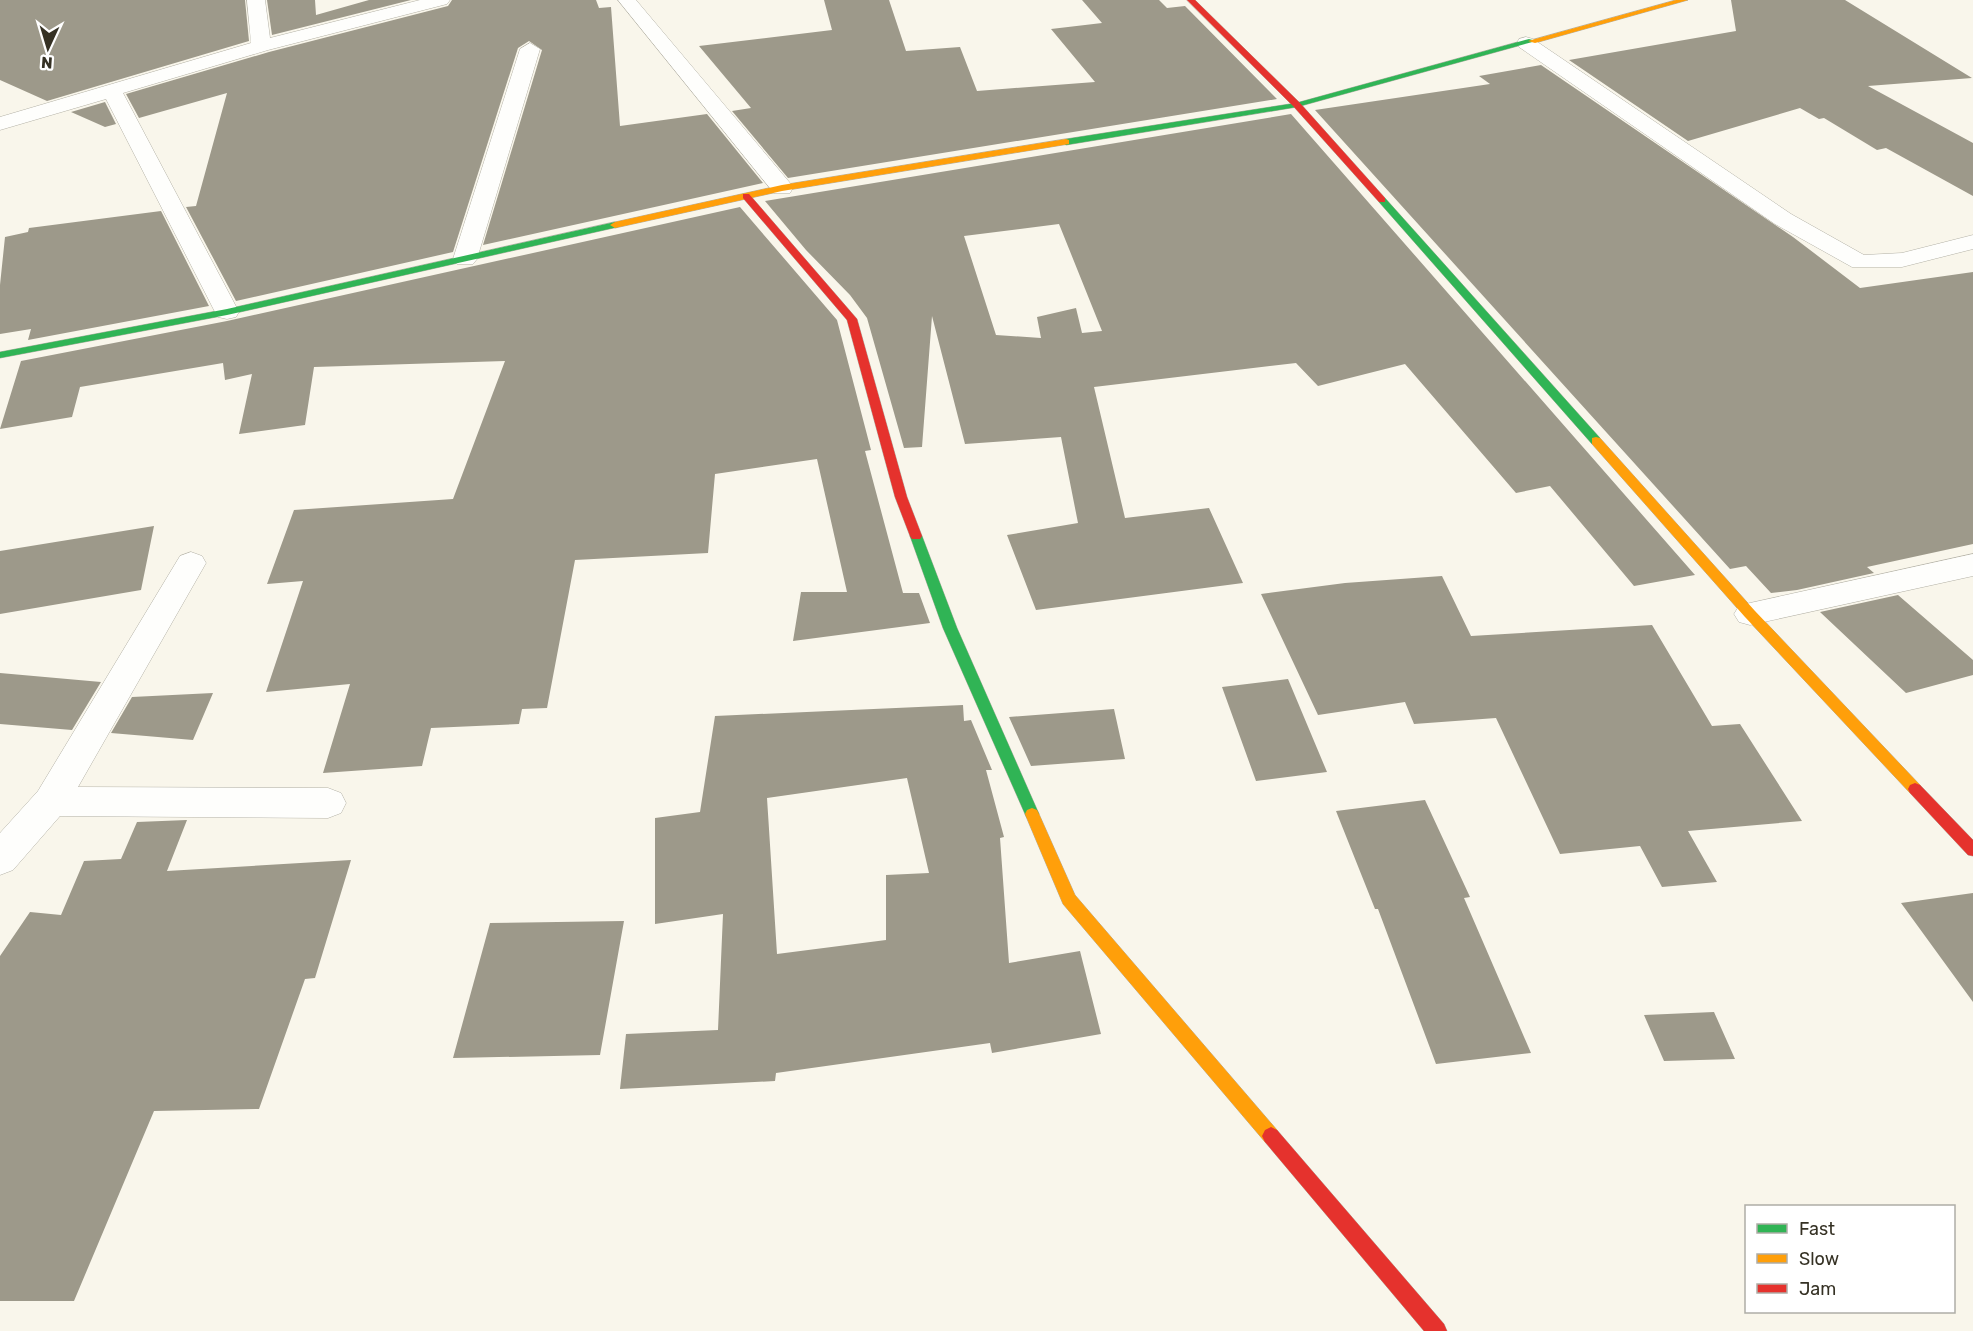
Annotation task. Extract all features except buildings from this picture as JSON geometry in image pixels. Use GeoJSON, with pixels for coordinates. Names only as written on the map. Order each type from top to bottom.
{"type":"FeatureCollection","features":[{"type":"Feature","properties":{"kind":"street"},"geometry":{"type":"LineString","coordinates":[[256,0],[261,46]]}},
{"type":"Feature","properties":{"kind":"street"},"geometry":{"type":"LineString","coordinates":[[0,124],[261,46],[441,0]]}},
{"type":"Feature","properties":{"kind":"street"},"geometry":{"type":"LineString","coordinates":[[627,0],[782,188]]}},
{"type":"Feature","properties":{"kind":"street"},"geometry":{"type":"LineString","coordinates":[[1191,0],[1297,105],[1750,614],[1973,850]]}},
{"type":"Feature","properties":{"kind":"street"},"geometry":{"type":"LineString","coordinates":[[0,356],[227,312],[782,188],[1297,105],[1684,0]]}},
{"type":"Feature","properties":{"kind":"street"},"geometry":{"type":"LineString","coordinates":[[1526,43],[1783,219],[1860,262],[1902,260],[1973,242]]}},
{"type":"Feature","properties":{"kind":"street"},"geometry":{"type":"LineString","coordinates":[[465,259],[530,49]]}},
{"type":"Feature","properties":{"kind":"street"},"geometry":{"type":"LineString","coordinates":[[112,91],[227,312]]}},
{"type":"Feature","properties":{"kind":"street"},"geometry":{"type":"LineString","coordinates":[[0,107],[23,117]]}},
{"type":"Feature","properties":{"kind":"street"},"geometry":{"type":"LineString","coordinates":[[746,196],[852,320],[909,519],[950,628],[1069,899],[1437,1331]]}},
{"type":"Feature","properties":{"kind":"street"},"geometry":{"type":"LineString","coordinates":[[0,859],[51,801],[191,563]]}},
{"type":"Feature","properties":{"kind":"street"},"geometry":{"type":"LineString","coordinates":[[1750,614],[1973,565]]}},
{"type":"Feature","properties":{"kind":"street"},"geometry":{"type":"LineString","coordinates":[[51,801],[328,803]]}},
{"type":"Feature","properties":{"kind":"traffic: fast"},"geometry":{"type":"LineString","coordinates":[[1066,142],[1297,105],[1532,41]]}},
{"type":"Feature","properties":{"kind":"traffic: fast"},"geometry":{"type":"LineString","coordinates":[[1382,200],[1596,441]]}},
{"type":"Feature","properties":{"kind":"traffic: fast"},"geometry":{"type":"LineString","coordinates":[[0,355],[227,312],[615,225]]}},
{"type":"Feature","properties":{"kind":"traffic: fast"},"geometry":{"type":"LineString","coordinates":[[916,536],[950,628],[1032,814]]}},
{"type":"Feature","properties":{"kind":"traffic: slow"},"geometry":{"type":"LineString","coordinates":[[1532,41],[1684,0]]}},
{"type":"Feature","properties":{"kind":"traffic: slow"},"geometry":{"type":"LineString","coordinates":[[615,225],[782,188],[1066,142]]}},
{"type":"Feature","properties":{"kind":"traffic: slow"},"geometry":{"type":"LineString","coordinates":[[1596,441],[1750,614],[1915,789]]}},
{"type":"Feature","properties":{"kind":"traffic: slow"},"geometry":{"type":"LineString","coordinates":[[1032,814],[1069,899],[1271,1136]]}},
{"type":"Feature","properties":{"kind":"traffic: jam"},"geometry":{"type":"LineString","coordinates":[[1191,0],[1297,105],[1382,200]]}},
{"type":"Feature","properties":{"kind":"traffic: jam"},"geometry":{"type":"LineString","coordinates":[[746,196],[852,319],[901,497],[916,536]]}},
{"type":"Feature","properties":{"kind":"traffic: jam"},"geometry":{"type":"LineString","coordinates":[[1915,789],[1973,850]]}},
{"type":"Feature","properties":{"kind":"traffic: jam"},"geometry":{"type":"LineString","coordinates":[[1271,1136],[1437,1331]]}}]}
